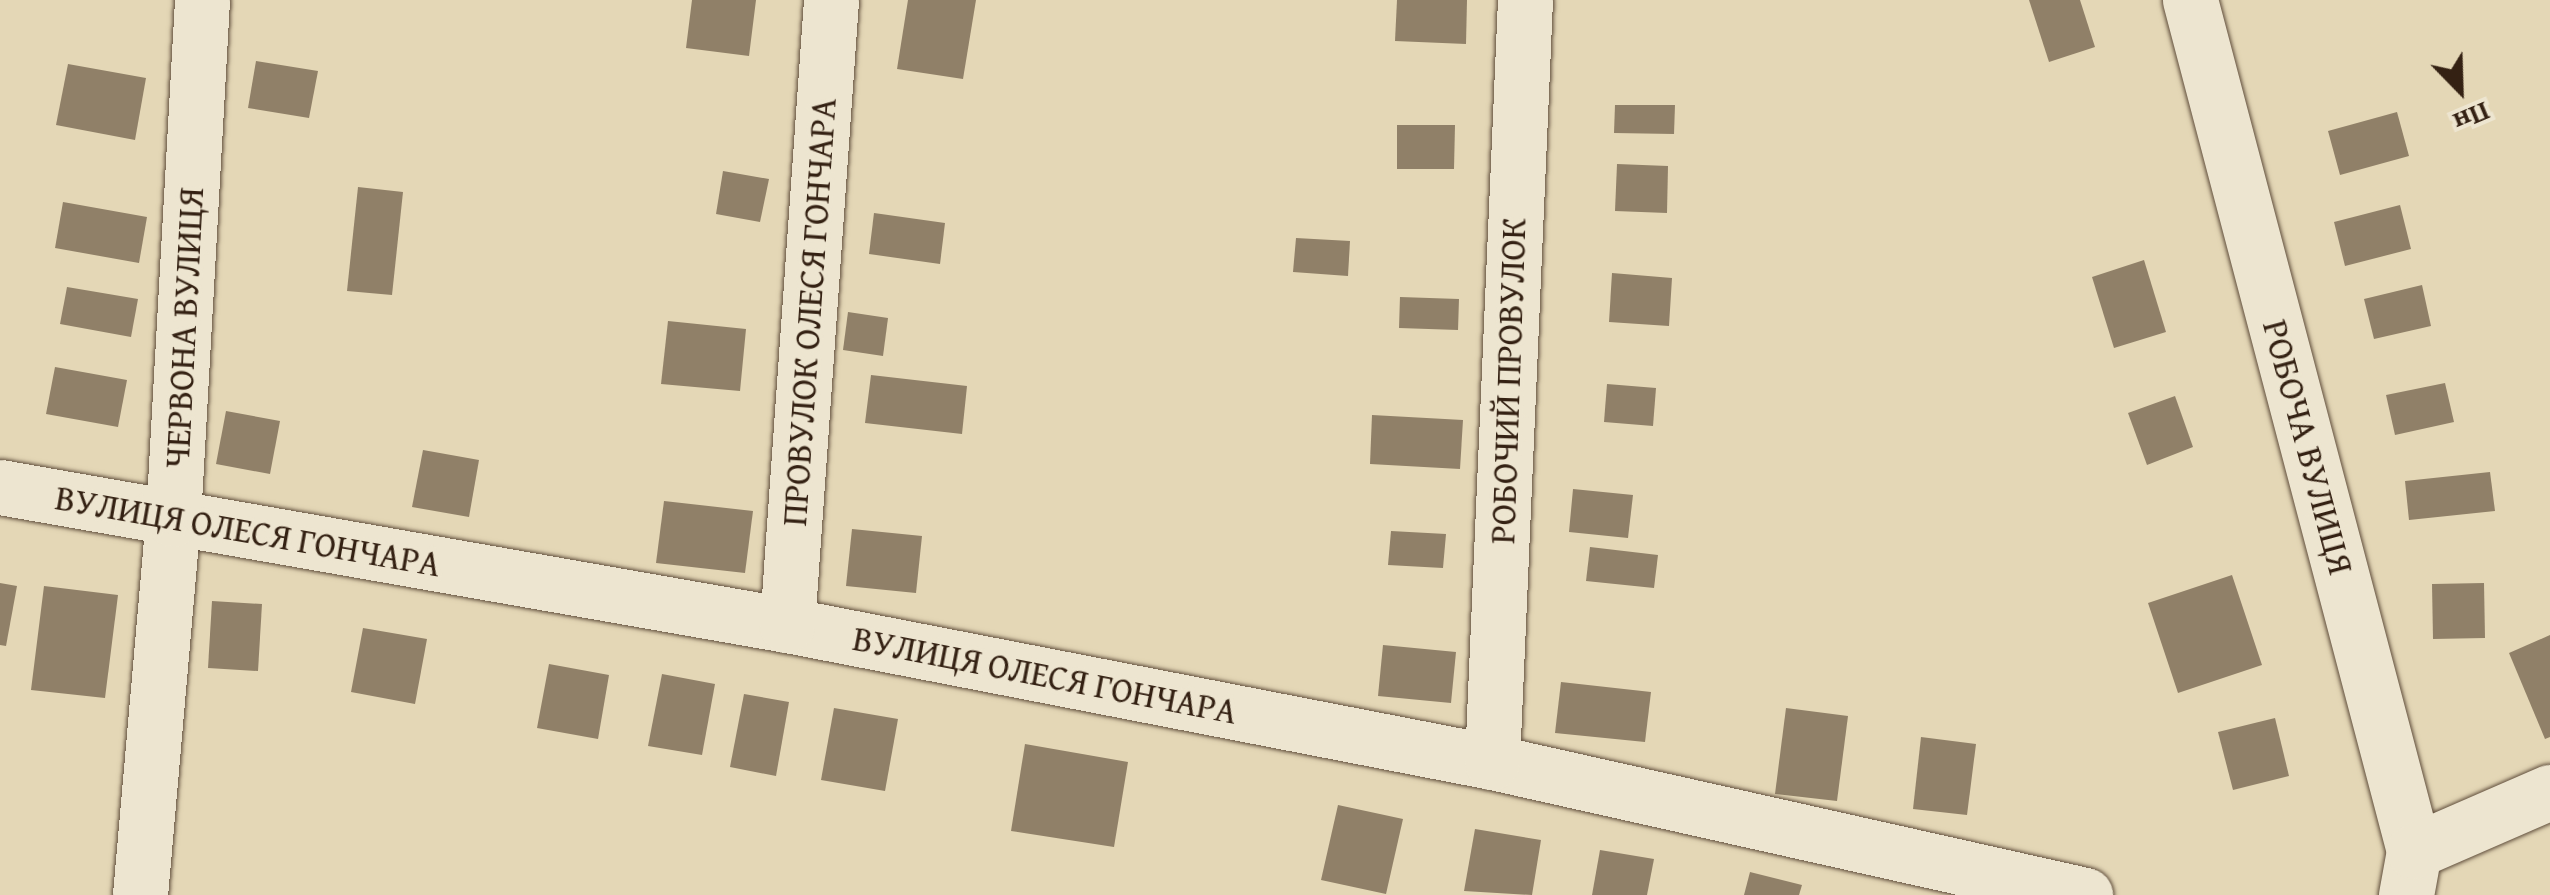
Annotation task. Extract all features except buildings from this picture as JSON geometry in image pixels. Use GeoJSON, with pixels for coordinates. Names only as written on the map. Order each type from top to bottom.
{"type":"FeatureCollection","features":[{"type":"Feature","properties":{"kind":"street","name":"ЧЕРВОНА ВУЛИЦЯ"},"geometry":{"type":"LineString","coordinates":[[140,895],[173,519],[202,0]]}},
{"type":"Feature","properties":{"kind":"street","name":"ПРОВУЛОК ОЛЕСЯ ГОНЧАРА"},"geometry":{"type":"LineString","coordinates":[[787,625],[831,0]]}},
{"type":"Feature","properties":{"kind":"street","name":"РОБОЧИЙ ПРОВУЛОК"},"geometry":{"type":"LineString","coordinates":[[1492,762],[1525,0]]}},
{"type":"Feature","properties":{"kind":"street","name":"РОБОЧА ВУЛИЦЯ"},"geometry":{"type":"LineString","coordinates":[[2190,0],[2410,873]]}},
{"type":"Feature","properties":{"kind":"street","name":"ВУЛИЦЯ ОЛЕСЯ ГОНЧАРА"},"geometry":{"type":"LineString","coordinates":[[0,487],[787,625],[1492,762],[2085,895]]}},
{"type":"Feature","properties":{"kind":"street"},"geometry":{"type":"LineString","coordinates":[[2410,873],[2550,792]]}}]}
